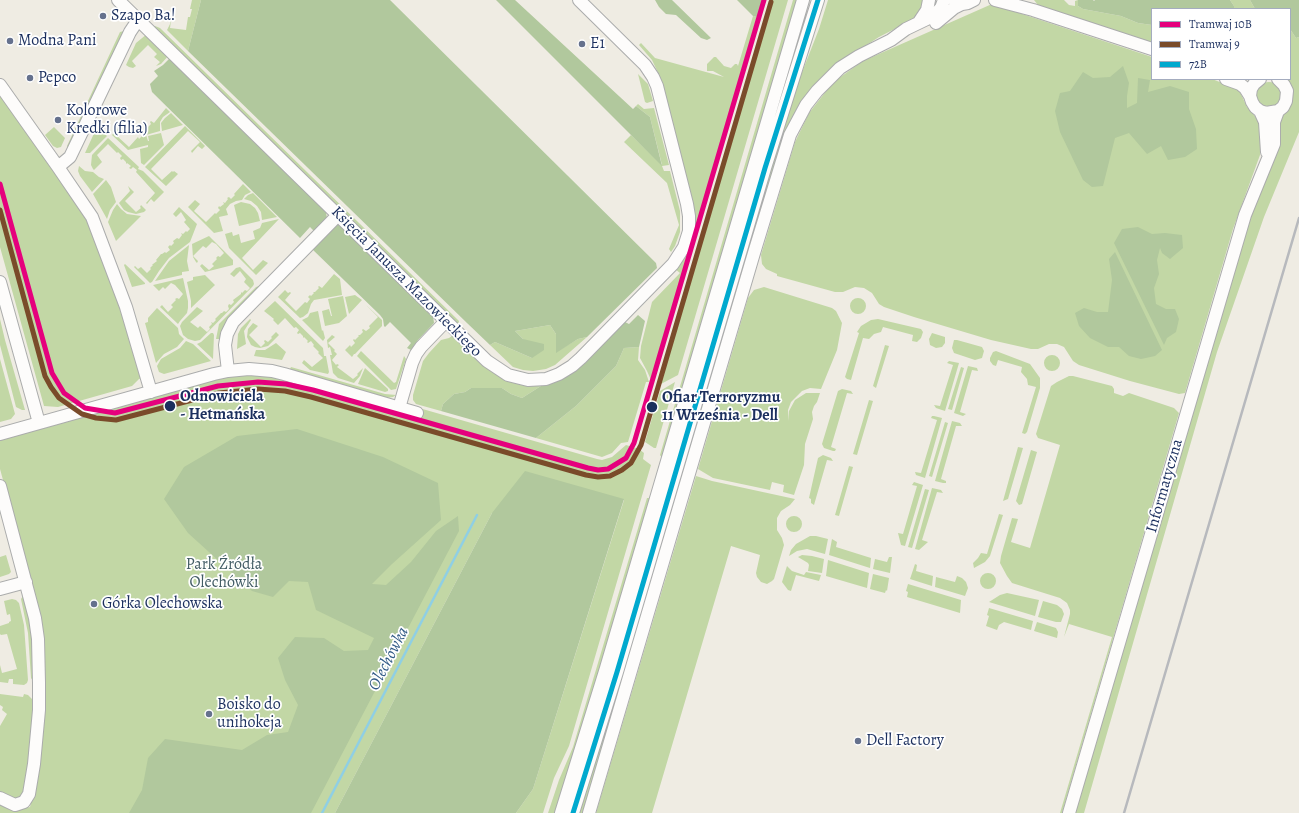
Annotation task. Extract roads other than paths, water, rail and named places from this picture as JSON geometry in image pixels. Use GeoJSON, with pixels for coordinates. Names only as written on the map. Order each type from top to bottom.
{"type":"FeatureCollection","features":[{"type":"Feature","properties":{"kind":"street","name":"Księcia Janusza Mazowieckiego"},"geometry":{"type":"LineString","coordinates":[[118,0],[487,361],[508,375],[528,380],[546,379],[559,374],[581,358],[674,264],[683,249],[687,238],[689,216],[657,86],[652,74],[645,65],[579,0]]}},
{"type":"Feature","properties":{"kind":"street"},"geometry":{"type":"LineString","coordinates":[[561,813],[606,668],[802,0]]}},
{"type":"Feature","properties":{"kind":"street"},"geometry":{"type":"LineString","coordinates":[[573,813],[625,645],[765,168],[818,0]]}},
{"type":"Feature","properties":{"kind":"street"},"geometry":{"type":"LineString","coordinates":[[917,24],[928,10],[929,0]]}},
{"type":"Feature","properties":{"kind":"street"},"geometry":{"type":"LineString","coordinates":[[589,813],[790,135],[806,105],[828,79],[853,59],[891,40],[906,29],[937,12],[941,8],[944,0]]}},
{"type":"Feature","properties":{"kind":"street"},"geometry":{"type":"LineString","coordinates":[[950,0],[955,3],[962,4]]}},
{"type":"Feature","properties":{"kind":"street"},"geometry":{"type":"LineString","coordinates":[[891,40],[908,36],[929,27],[954,8],[974,0]]}},
{"type":"Feature","properties":{"kind":"street"},"geometry":{"type":"LineString","coordinates":[[995,0],[1034,10],[1151,49]]}},
{"type":"Feature","properties":{"kind":"street"},"geometry":{"type":"LineString","coordinates":[[1015,0],[1034,10]]}},
{"type":"Feature","properties":{"kind":"street"},"geometry":{"type":"LineString","coordinates":[[58,166],[70,157],[130,32],[138,20]]}},
{"type":"Feature","properties":{"kind":"street","name":"Informatyczna"},"geometry":{"type":"LineString","coordinates":[[1229,80],[1240,84],[1245,88],[1255,108],[1260,111],[1265,122],[1267,140],[1266,162]]}},
{"type":"Feature","properties":{"kind":"street"},"geometry":{"type":"LineString","coordinates":[[1250,96],[1254,80]]}},
{"type":"Feature","properties":{"kind":"street","name":"Informatyczna"},"geometry":{"type":"LineString","coordinates":[[1069,813],[1245,215],[1274,144],[1274,122],[1278,111],[1283,107],[1287,98],[1287,91],[1279,80]]}},
{"type":"Feature","properties":{"kind":"street"},"geometry":{"type":"LineString","coordinates":[[0,85],[58,166],[92,217],[126,307],[150,392]]}},
{"type":"Feature","properties":{"kind":"street"},"geometry":{"type":"LineString","coordinates":[[1260,111],[1266,113],[1278,111]]}},
{"type":"Feature","properties":{"kind":"street"},"geometry":{"type":"LineString","coordinates":[[228,371],[225,345],[227,334],[233,322],[338,215]]}},
{"type":"Feature","properties":{"kind":"street"},"geometry":{"type":"LineString","coordinates":[[0,282],[39,423]]}},
{"type":"Feature","properties":{"kind":"street"},"geometry":{"type":"LineString","coordinates":[[399,408],[409,371],[416,354],[446,321]]}},
{"type":"Feature","properties":{"kind":"street"},"geometry":{"type":"LineString","coordinates":[[0,434],[228,371],[249,369],[272,371],[417,413]]}},
{"type":"Feature","properties":{"kind":"street"},"geometry":{"type":"LineString","coordinates":[[0,486],[35,618],[39,663],[39,710],[34,764],[29,794],[24,802],[19,804],[12,804],[0,798]]}},
{"type":"Feature","properties":{"kind":"street"},"geometry":{"type":"LineString","coordinates":[[0,589],[26,582]]}},
{"type":"Feature","properties":{"kind":"waterway","name":"Olechówka"},"geometry":{"type":"LineString","coordinates":[[322,813],[477,515]]}},
{"type":"Feature","properties":{"kind":"railway"},"geometry":{"type":"LineString","coordinates":[[1124,813],[1299,218]]}},
{"type":"Feature","properties":{"kind":"tram line","name":"10B"},"geometry":{"type":"LineString","coordinates":[[0,184],[52,373],[64,393],[85,408],[115,413],[218,386],[258,382],[286,384],[313,390],[588,468],[598,470],[608,469],[626,458],[634,443],[764,0]]}},
{"type":"Feature","properties":{"kind":"tram line","name":"9"},"geometry":{"type":"LineString","coordinates":[[0,210],[45,376],[59,398],[82,414],[96,418],[116,420],[219,393],[258,389],[285,391],[311,397],[586,475],[598,477],[610,476],[622,470],[631,463],[641,445],[771,2]]}},
{"type":"Feature","properties":{"kind":"place","name":"Szapo Ba!"},"geometry":{"type":"Point","coordinates":[103,16]}},
{"type":"Feature","properties":{"kind":"place","name":"Modna Pani"},"geometry":{"type":"Point","coordinates":[10,41]}},
{"type":"Feature","properties":{"kind":"place","name":"E1"},"geometry":{"type":"Point","coordinates":[582,44]}},
{"type":"Feature","properties":{"kind":"place","name":"Pepco"},"geometry":{"type":"Point","coordinates":[30,78]}},
{"type":"Feature","properties":{"kind":"place","name":"Kolorowe Kredki (filia)"},"geometry":{"type":"Point","coordinates":[58,120]}},
{"type":"Feature","properties":{"kind":"place","name":"Odnowiciela - Hetmańska"},"geometry":{"type":"Point","coordinates":[170,406]}},
{"type":"Feature","properties":{"kind":"place","name":"Ofiar Terroryzmu 11 Września - Dell"},"geometry":{"type":"Point","coordinates":[652,407]}},
{"type":"Feature","properties":{"kind":"place","name":"Górka Olechowska"},"geometry":{"type":"Point","coordinates":[94,604]}},
{"type":"Feature","properties":{"kind":"place","name":"Boisko do unihokeja"},"geometry":{"type":"Point","coordinates":[209,714]}},
{"type":"Feature","properties":{"kind":"place","name":"Dell Factory"},"geometry":{"type":"Point","coordinates":[858,741]}},
{"type":"Feature","properties":{"kind":"park label","name":"Park Źródła Olechówki"},"geometry":{"type":"Point","coordinates":[224,574]}}]}
